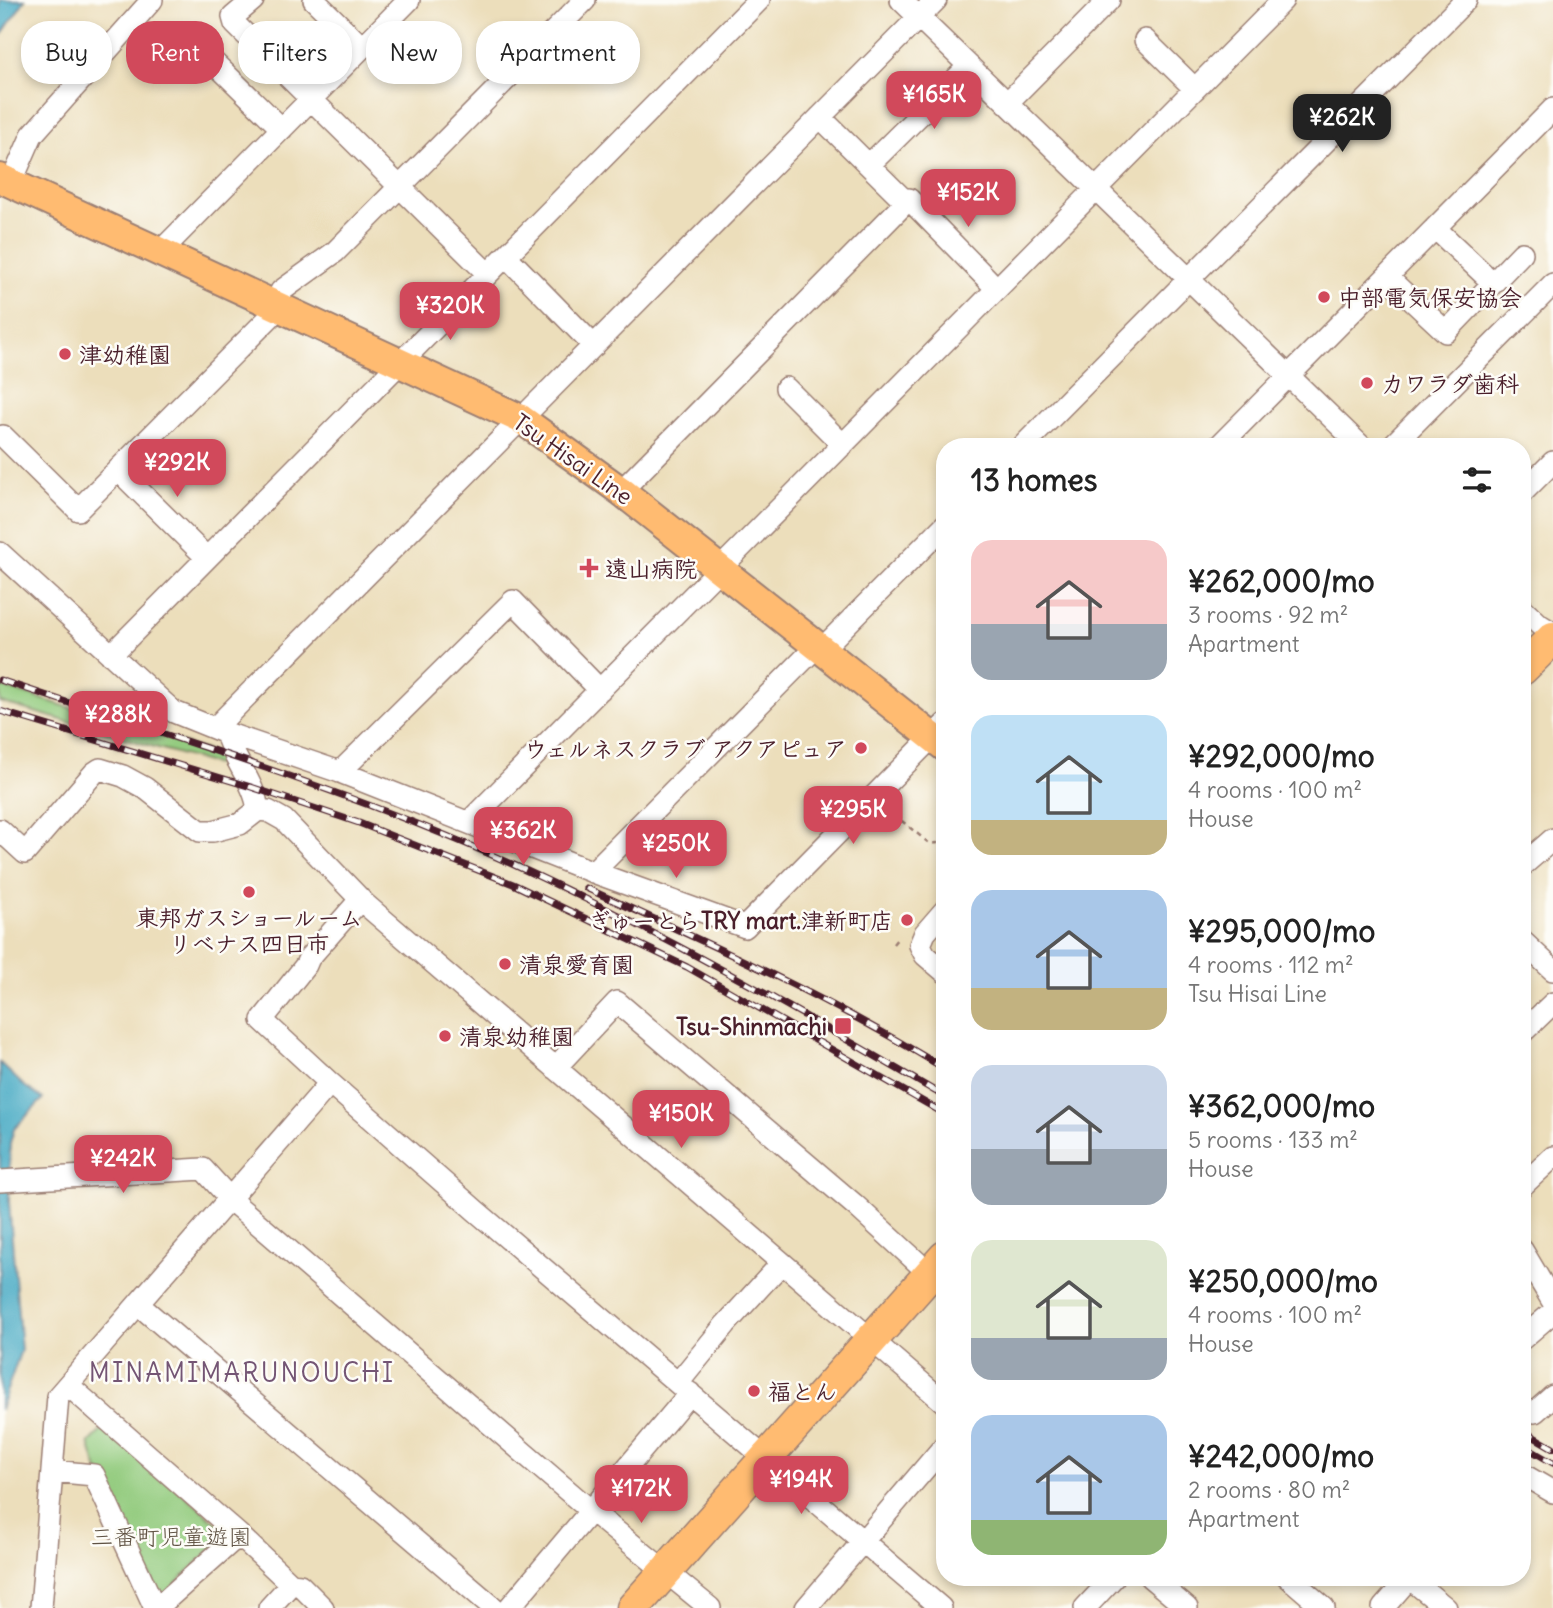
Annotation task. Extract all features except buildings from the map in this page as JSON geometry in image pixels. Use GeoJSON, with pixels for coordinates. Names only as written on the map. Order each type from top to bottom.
{"type":"FeatureCollection","features":[{"type":"Feature","properties":{"kind":"highway"},"geometry":{"type":"LineString","coordinates":[[1531,659],[1553,636]]}},
{"type":"Feature","properties":{"kind":"highway"},"geometry":{"type":"LineString","coordinates":[[633,1608],[936,1268]]}},
{"type":"Feature","properties":{"kind":"main road","name":"Tsu Hisai Line"},"geometry":{"type":"LineString","coordinates":[[5,180],[521,419],[621,491],[719,570],[936,733]]}},
{"type":"Feature","properties":{"kind":"street"},"geometry":{"type":"LineString","coordinates":[[5,180],[32,135],[152,0]]}},
{"type":"Feature","properties":{"kind":"street"},"geometry":{"type":"LineString","coordinates":[[253,0],[233,17],[235,24],[488,274]]}},
{"type":"Feature","properties":{"kind":"street"},"geometry":{"type":"LineString","coordinates":[[314,0],[362,47]]}},
{"type":"Feature","properties":{"kind":"street"},"geometry":{"type":"LineString","coordinates":[[159,253],[409,0]]}},
{"type":"Feature","properties":{"kind":"street"},"geometry":{"type":"LineString","coordinates":[[3,436],[78,510],[270,317],[281,291],[335,252],[585,0]]}},
{"type":"Feature","properties":{"kind":"street"},"geometry":{"type":"LineString","coordinates":[[111,655],[759,0]]}},
{"type":"Feature","properties":{"kind":"street"},"geometry":{"type":"LineString","coordinates":[[901,0],[1353,438]]}},
{"type":"Feature","properties":{"kind":"street"},"geometry":{"type":"LineString","coordinates":[[220,731],[521,419],[936,0]]}},
{"type":"Feature","properties":{"kind":"street"},"geometry":{"type":"LineString","coordinates":[[1007,103],[1109,0]]}},
{"type":"Feature","properties":{"kind":"street"},"geometry":{"type":"LineString","coordinates":[[469,822],[1283,0]]}},
{"type":"Feature","properties":{"kind":"street"},"geometry":{"type":"LineString","coordinates":[[1031,438],[1466,0]]}},
{"type":"Feature","properties":{"kind":"street"},"geometry":{"type":"LineString","coordinates":[[1145,40],[1195,89]]}},
{"type":"Feature","properties":{"kind":"street"},"geometry":{"type":"LineString","coordinates":[[869,165],[969,66]]}},
{"type":"Feature","properties":{"kind":"street"},"geometry":{"type":"LineString","coordinates":[[224,72],[282,129]]}},
{"type":"Feature","properties":{"kind":"street"},"geometry":{"type":"LineString","coordinates":[[1227,438],[1553,109]]}},
{"type":"Feature","properties":{"kind":"street"},"geometry":{"type":"LineString","coordinates":[[820,117],[906,202]]}},
{"type":"Feature","properties":{"kind":"street"},"geometry":{"type":"LineString","coordinates":[[621,491],[909,199],[997,289]]}},
{"type":"Feature","properties":{"kind":"street"},"geometry":{"type":"LineString","coordinates":[[1435,228],[1492,282]]}},
{"type":"Feature","properties":{"kind":"street"},"geometry":{"type":"LineString","coordinates":[[1387,277],[1446,332],[1522,253]]}},
{"type":"Feature","properties":{"kind":"street"},"geometry":{"type":"LineString","coordinates":[[506,256],[594,346]]}},
{"type":"Feature","properties":{"kind":"street"},"geometry":{"type":"LineString","coordinates":[[1400,438],[1553,284]]}},
{"type":"Feature","properties":{"kind":"street"},"geometry":{"type":"LineString","coordinates":[[786,388],[843,445]]}},
{"type":"Feature","properties":{"kind":"street"},"geometry":{"type":"LineString","coordinates":[[1531,484],[1553,462]]}},
{"type":"Feature","properties":{"kind":"street"},"geometry":{"type":"LineString","coordinates":[[118,470],[207,558]]}},
{"type":"Feature","properties":{"kind":"street"},"geometry":{"type":"LineString","coordinates":[[593,872],[936,534]]}},
{"type":"Feature","properties":{"kind":"street"},"geometry":{"type":"LineString","coordinates":[[0,553],[170,710],[220,731],[340,772],[593,872],[745,927],[872,796],[936,740]]}},
{"type":"Feature","properties":{"kind":"street"},"geometry":{"type":"LineString","coordinates":[[340,772],[513,601],[600,690]]}},
{"type":"Feature","properties":{"kind":"street"},"geometry":{"type":"LineString","coordinates":[[1531,616],[1553,636]]}},
{"type":"Feature","properties":{"kind":"street"},"geometry":{"type":"LineString","coordinates":[[220,731],[257,799],[258,810]]}},
{"type":"Feature","properties":{"kind":"street"},"geometry":{"type":"LineString","coordinates":[[0,830],[24,853],[100,769],[123,776],[145,788],[200,831],[213,831],[240,824],[258,810],[268,811],[284,820],[360,900],[936,1395]]}},
{"type":"Feature","properties":{"kind":"street"},"geometry":{"type":"LineString","coordinates":[[1531,858],[1553,839]]}},
{"type":"Feature","properties":{"kind":"street"},"geometry":{"type":"LineString","coordinates":[[360,900],[317,948],[262,1020],[330,1083],[941,1608]]}},
{"type":"Feature","properties":{"kind":"street"},"geometry":{"type":"LineString","coordinates":[[936,920],[925,933],[920,945],[925,955],[936,964]]}},
{"type":"Feature","properties":{"kind":"street"},"geometry":{"type":"LineString","coordinates":[[1531,949],[1553,970]]}},
{"type":"Feature","properties":{"kind":"street"},"geometry":{"type":"LineString","coordinates":[[555,1068],[617,1002],[840,1191],[936,1264]]}},
{"type":"Feature","properties":{"kind":"street"},"geometry":{"type":"LineString","coordinates":[[1531,1024],[1553,1003]]}},
{"type":"Feature","properties":{"kind":"street"},"geometry":{"type":"LineString","coordinates":[[41,1608],[58,1396],[330,1083]]}},
{"type":"Feature","properties":{"kind":"street"},"geometry":{"type":"LineString","coordinates":[[1531,1178],[1553,1157]]}},
{"type":"Feature","properties":{"kind":"street"},"geometry":{"type":"LineString","coordinates":[[10,1180],[203,1169],[234,1203],[590,1510],[710,1608]]}},
{"type":"Feature","properties":{"kind":"street"},"geometry":{"type":"LineString","coordinates":[[509,1608],[590,1510],[684,1388],[726,1324],[781,1264]]}},
{"type":"Feature","properties":{"kind":"street"},"geometry":{"type":"LineString","coordinates":[[1531,1265],[1553,1302]]}},
{"type":"Feature","properties":{"kind":"street"},"geometry":{"type":"LineString","coordinates":[[139,1305],[494,1608]]}},
{"type":"Feature","properties":{"kind":"street"},"geometry":{"type":"LineString","coordinates":[[1531,1331],[1553,1312]]}},
{"type":"Feature","properties":{"kind":"street"},"geometry":{"type":"LineString","coordinates":[[68,1385],[291,1584],[300,1586],[323,1608]]}},
{"type":"Feature","properties":{"kind":"street"},"geometry":{"type":"LineString","coordinates":[[1535,1412],[1553,1396]]}},
{"type":"Feature","properties":{"kind":"street"},"geometry":{"type":"LineString","coordinates":[[806,1608],[936,1456]]}},
{"type":"Feature","properties":{"kind":"street"},"geometry":{"type":"LineString","coordinates":[[52,1471],[94,1475],[156,1608],[239,1535]]}},
{"type":"Feature","properties":{"kind":"street"},"geometry":{"type":"LineString","coordinates":[[1531,1479],[1553,1492]]}},
{"type":"Feature","properties":{"kind":"street"},"geometry":{"type":"LineString","coordinates":[[270,1608],[291,1584]]}},
{"type":"Feature","properties":{"kind":"street"},"geometry":{"type":"LineString","coordinates":[[1085,1608],[1106,1586]]}},
{"type":"Feature","properties":{"kind":"street"},"geometry":{"type":"LineString","coordinates":[[1161,1586],[1187,1608]]}},
{"type":"Feature","properties":{"kind":"street"},"geometry":{"type":"LineString","coordinates":[[1298,1586],[1324,1608]]}},
{"type":"Feature","properties":{"kind":"street"},"geometry":{"type":"LineString","coordinates":[[1383,1608],[1401,1586]]}},
{"type":"Feature","properties":{"kind":"street"},"geometry":{"type":"LineString","coordinates":[[1420,1586],[1446,1608]]}},
{"type":"Feature","properties":{"kind":"path"},"geometry":{"type":"LineString","coordinates":[[872,796],[930,844],[936,843]]}},
{"type":"Feature","properties":{"kind":"path"},"geometry":{"type":"LineString","coordinates":[[893,944],[898,938]]}},
{"type":"Feature","properties":{"kind":"green space"},"geometry":{"type":"Polygon","coordinates":[[[0,686],[228,757],[234,770],[0,702],[0,686]]]}},
{"type":"Feature","properties":{"kind":"green space","name":"三番町児童遊園"},"geometry":{"type":"Polygon","coordinates":[[[106,1426],[228,1533],[161,1598],[98,1471],[89,1443],[106,1426]]]}},
{"type":"Feature","properties":{"kind":"water"},"geometry":{"type":"Polygon","coordinates":[[[0,0],[25,0],[0,37],[0,0]]]}},
{"type":"Feature","properties":{"kind":"water"},"geometry":{"type":"Polygon","coordinates":[[[0,1063],[23,1085],[43,1099],[14,1129],[10,1143],[9,1202],[21,1350],[0,1410],[0,1063]]]}},
{"type":"Feature","properties":{"kind":"railway"},"geometry":{"type":"LineString","coordinates":[[0,680],[323,788],[512,864],[623,917],[732,975],[936,1092]]}},
{"type":"Feature","properties":{"kind":"railway"},"geometry":{"type":"LineString","coordinates":[[0,711],[251,787],[359,823],[513,884],[687,967],[936,1109]]}},
{"type":"Feature","properties":{"kind":"railway"},"geometry":{"type":"LineString","coordinates":[[586,888],[813,995],[936,1064]]}},
{"type":"Feature","properties":{"kind":"railway"},"geometry":{"type":"LineString","coordinates":[[1531,1435],[1553,1448]]}},
{"type":"Feature","properties":{"kind":"railway"},"geometry":{"type":"LineString","coordinates":[[1531,1450],[1553,1463]]}},
{"type":"Feature","properties":{"kind":"place","name":"中部電気保安協会"},"geometry":{"type":"Point","coordinates":[1324,297]}},
{"type":"Feature","properties":{"kind":"place","name":"津幼稚園"},"geometry":{"type":"Point","coordinates":[65,354]}},
{"type":"Feature","properties":{"kind":"place","name":"カワラダ歯科"},"geometry":{"type":"Point","coordinates":[1367,383]}},
{"type":"Feature","properties":{"kind":"place","name":"遠山病院"},"geometry":{"type":"Point","coordinates":[589,568]}},
{"type":"Feature","properties":{"kind":"place","name":"ウェルネスクラブ アクアピュア"},"geometry":{"type":"Point","coordinates":[861,748]}},
{"type":"Feature","properties":{"kind":"place","name":"東邦ガスショールーム リベナス四日市"},"geometry":{"type":"Point","coordinates":[249,892]}},
{"type":"Feature","properties":{"kind":"place","name":"ぎゅーとらTRY mart.津新町店"},"geometry":{"type":"Point","coordinates":[907,920]}},
{"type":"Feature","properties":{"kind":"place","name":"清泉愛育園"},"geometry":{"type":"Point","coordinates":[505,964]}},
{"type":"Feature","properties":{"kind":"place","name":"Tsu-Shinmachi"},"geometry":{"type":"Point","coordinates":[843,1026]}},
{"type":"Feature","properties":{"kind":"place","name":"清泉幼稚園"},"geometry":{"type":"Point","coordinates":[445,1036]}},
{"type":"Feature","properties":{"kind":"place","name":"福とん"},"geometry":{"type":"Point","coordinates":[754,1391]}},
{"type":"Feature","properties":{"kind":"district","name":"MINAMIMARUNOUCHI"},"geometry":{"type":"Point","coordinates":[242,1372]}}]}
